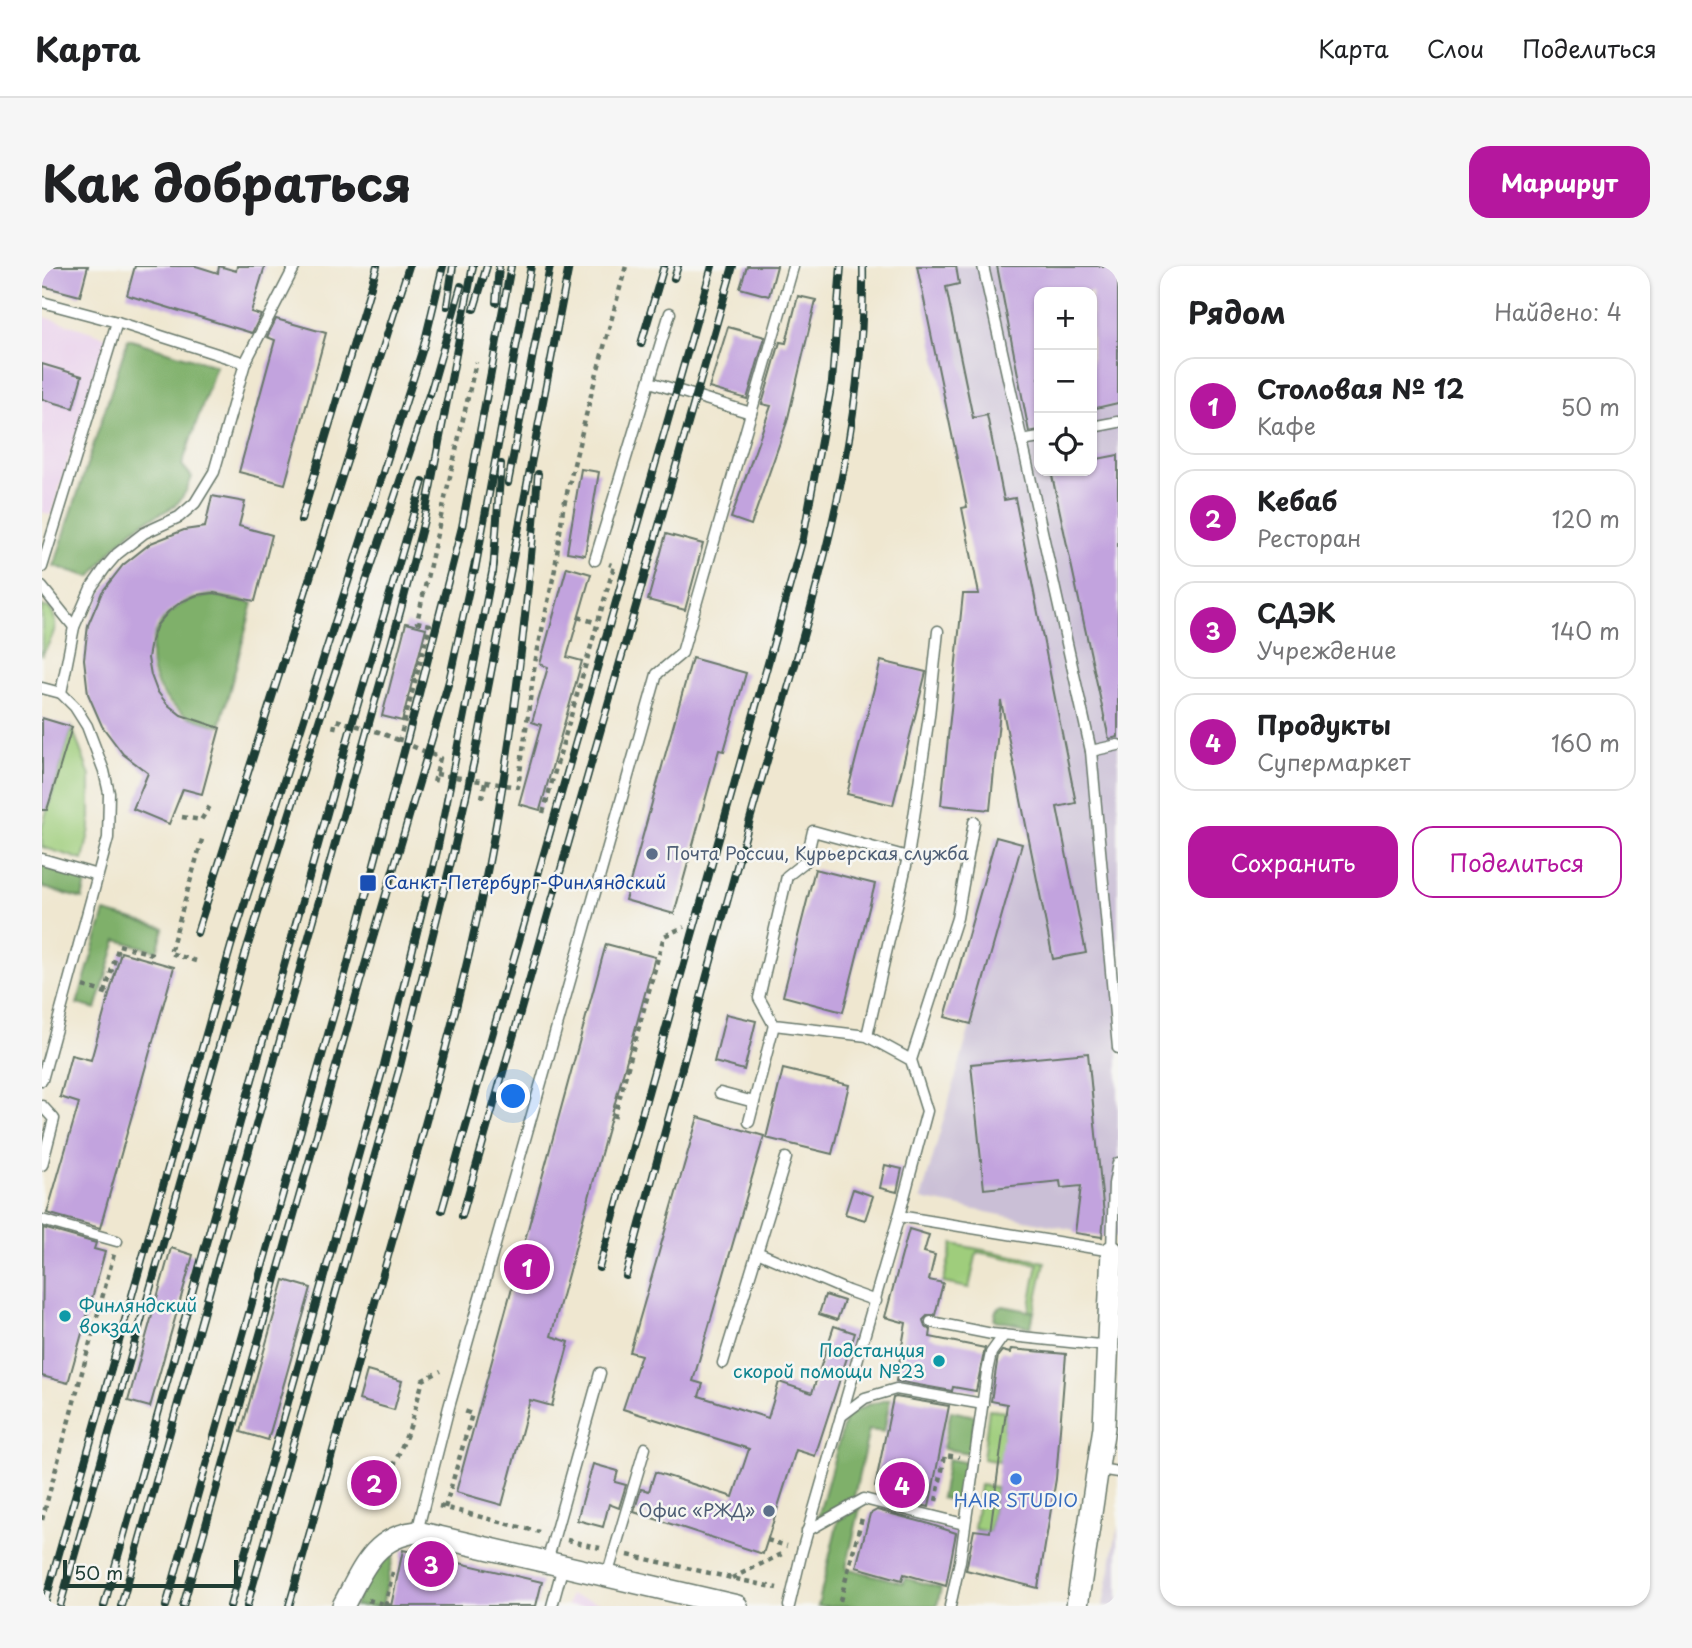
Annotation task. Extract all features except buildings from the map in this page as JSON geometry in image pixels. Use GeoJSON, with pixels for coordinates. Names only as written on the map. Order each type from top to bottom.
{"type":"FeatureCollection","features":[{"type":"Feature","properties":{"kind":"street"},"geometry":{"type":"LineString","coordinates":[[1077,1606],[1109,1470],[1104,1427],[1114,1263]]}},
{"type":"Feature","properties":{"kind":"street"},"geometry":{"type":"LineString","coordinates":[[343,1606],[364,1566],[384,1543],[398,1534],[417,1532],[737,1606]]}},
{"type":"Feature","properties":{"kind":"lane"},"geometry":{"type":"LineString","coordinates":[[61,693],[74,627],[91,588],[117,554],[144,533],[179,517],[195,503],[214,472],[244,363],[295,266]]}},
{"type":"Feature","properties":{"kind":"lane"},"geometry":{"type":"LineString","coordinates":[[983,266],[1091,751],[1118,1048]]}},
{"type":"Feature","properties":{"kind":"lane"},"geometry":{"type":"LineString","coordinates":[[417,1532],[449,1407],[657,674],[682,653],[793,267]]}},
{"type":"Feature","properties":{"kind":"lane"},"geometry":{"type":"LineString","coordinates":[[42,302],[117,322],[244,363]]}},
{"type":"Feature","properties":{"kind":"lane"},"geometry":{"type":"LineString","coordinates":[[595,560],[670,313]]}},
{"type":"Feature","properties":{"kind":"lane"},"geometry":{"type":"LineString","coordinates":[[42,567],[117,322]]}},
{"type":"Feature","properties":{"kind":"lane"},"geometry":{"type":"LineString","coordinates":[[650,382],[751,412]]}},
{"type":"Feature","properties":{"kind":"lane"},"geometry":{"type":"LineString","coordinates":[[1097,426],[1118,422]]}},
{"type":"Feature","properties":{"kind":"lane"},"geometry":{"type":"LineString","coordinates":[[1022,441],[1034,439]]}},
{"type":"Feature","properties":{"kind":"lane"},"geometry":{"type":"LineString","coordinates":[[42,587],[74,627]]}},
{"type":"Feature","properties":{"kind":"lane"},"geometry":{"type":"LineString","coordinates":[[867,1036],[908,857],[929,716],[938,631]]}},
{"type":"Feature","properties":{"kind":"lane"},"geometry":{"type":"LineString","coordinates":[[42,688],[61,693],[88,726],[109,793],[108,838],[42,1080]]}},
{"type":"Feature","properties":{"kind":"lane"},"geometry":{"type":"LineString","coordinates":[[1091,751],[1118,745]]}},
{"type":"Feature","properties":{"kind":"lane"},"geometry":{"type":"LineString","coordinates":[[789,1606],[807,1531],[876,1301],[927,1111],[911,1060],[957,918],[974,822]]}},
{"type":"Feature","properties":{"kind":"lane"},"geometry":{"type":"LineString","coordinates":[[748,1122],[774,1025],[759,998],[787,876],[806,861],[813,831],[908,857]]}},
{"type":"Feature","properties":{"kind":"lane"},"geometry":{"type":"LineString","coordinates":[[42,859],[97,876]]}},
{"type":"Feature","properties":{"kind":"lane"},"geometry":{"type":"LineString","coordinates":[[774,1025],[867,1036],[911,1060]]}},
{"type":"Feature","properties":{"kind":"lane"},"geometry":{"type":"LineString","coordinates":[[720,1093],[754,1102]]}},
{"type":"Feature","properties":{"kind":"lane"},"geometry":{"type":"LineString","coordinates":[[42,1106],[54,1119],[42,1165]]}},
{"type":"Feature","properties":{"kind":"lane"},"geometry":{"type":"LineString","coordinates":[[723,1363],[786,1158]]}},
{"type":"Feature","properties":{"kind":"lane"},"geometry":{"type":"LineString","coordinates":[[899,1216],[1114,1263],[1114,1184],[1118,1166]]}},
{"type":"Feature","properties":{"kind":"lane"},"geometry":{"type":"LineString","coordinates":[[42,1220],[117,1241]]}},
{"type":"Feature","properties":{"kind":"lane"},"geometry":{"type":"LineString","coordinates":[[757,1252],[876,1301]]}},
{"type":"Feature","properties":{"kind":"lane"},"geometry":{"type":"LineString","coordinates":[[931,1322],[1004,1335],[1109,1346]]}},
{"type":"Feature","properties":{"kind":"lane"},"geometry":{"type":"LineString","coordinates":[[950,1606],[960,1562],[991,1353],[1004,1335]]}},
{"type":"Feature","properties":{"kind":"lane"},"geometry":{"type":"LineString","coordinates":[[552,1606],[555,1564],[600,1374]]}},
{"type":"Feature","properties":{"kind":"lane"},"geometry":{"type":"LineString","coordinates":[[841,1416],[865,1398],[896,1389],[983,1404]]}},
{"type":"Feature","properties":{"kind":"lane"},"geometry":{"type":"LineString","coordinates":[[607,1576],[645,1448]]}},
{"type":"Feature","properties":{"kind":"lane"},"geometry":{"type":"LineString","coordinates":[[807,1531],[864,1499],[964,1524]]}},
{"type":"Feature","properties":{"kind":"path"},"geometry":{"type":"LineString","coordinates":[[436,774],[518,787],[535,663],[555,569],[563,509],[626,266]]}},
{"type":"Feature","properties":{"kind":"path"},"geometry":{"type":"LineString","coordinates":[[399,742],[430,625],[417,622],[476,362]]}},
{"type":"Feature","properties":{"kind":"path"},"geometry":{"type":"LineString","coordinates":[[543,813],[614,566],[595,560]]}},
{"type":"Feature","properties":{"kind":"path"},"geometry":{"type":"LineString","coordinates":[[578,617],[597,623]]}},
{"type":"Feature","properties":{"kind":"path"},"geometry":{"type":"LineString","coordinates":[[334,729],[337,720],[379,732],[440,758],[433,787]]}},
{"type":"Feature","properties":{"kind":"path"},"geometry":{"type":"LineString","coordinates":[[385,746],[388,737]]}},
{"type":"Feature","properties":{"kind":"path"},"geometry":{"type":"LineString","coordinates":[[482,798],[485,783]]}},
{"type":"Feature","properties":{"kind":"path"},"geometry":{"type":"LineString","coordinates":[[182,817],[201,820],[210,806]]}},
{"type":"Feature","properties":{"kind":"path"},"geometry":{"type":"LineString","coordinates":[[196,961],[170,953],[203,836]]}},
{"type":"Feature","properties":{"kind":"path"},"geometry":{"type":"LineString","coordinates":[[614,1118],[664,936],[684,927]]}},
{"type":"Feature","properties":{"kind":"path"},"geometry":{"type":"LineString","coordinates":[[68,982],[107,993],[119,944],[156,956]]}},
{"type":"Feature","properties":{"kind":"path"},"geometry":{"type":"LineString","coordinates":[[42,1521],[117,1241]]}},
{"type":"Feature","properties":{"kind":"path"},"geometry":{"type":"LineString","coordinates":[[379,1503],[410,1427],[423,1380],[441,1371]]}},
{"type":"Feature","properties":{"kind":"path"},"geometry":{"type":"LineString","coordinates":[[445,1508],[472,1414],[449,1407]]}},
{"type":"Feature","properties":{"kind":"path"},"geometry":{"type":"LineString","coordinates":[[933,1516],[945,1455],[974,1460]]}},
{"type":"Feature","properties":{"kind":"path"},"geometry":{"type":"LineString","coordinates":[[840,1601],[864,1499]]}},
{"type":"Feature","properties":{"kind":"path"},"geometry":{"type":"LineString","coordinates":[[732,1579],[793,1548]]}},
{"type":"Feature","properties":{"kind":"path"},"geometry":{"type":"LineString","coordinates":[[385,1606],[395,1559]]}},
{"type":"Feature","properties":{"kind":"shaded area"},"geometry":{"type":"Polygon","coordinates":[[[917,266],[1118,266],[1118,1237],[1075,1233],[1075,1230],[921,1199],[1022,844],[1030,842],[967,507],[917,266]]]}},
{"type":"Feature","properties":{"kind":"shaded area"},"geometry":{"type":"Polygon","coordinates":[[[42,316],[107,337],[51,515],[42,512],[42,316]]]}},
{"type":"Feature","properties":{"kind":"shaded area"},"geometry":{"type":"Polygon","coordinates":[[[1118,1526],[1118,1606],[1103,1606],[1118,1526]]]}},
{"type":"Feature","properties":{"kind":"shaded area"},"geometry":{"type":"Polygon","coordinates":[[[570,1595],[615,1606],[567,1606],[570,1595]]]}},
{"type":"Feature","properties":{"kind":"green space"},"geometry":{"type":"Polygon","coordinates":[[[128,339],[216,366],[182,465],[192,477],[187,489],[172,508],[141,524],[126,536],[91,577],[54,566],[128,339]]]}},
{"type":"Feature","properties":{"kind":"green space"},"geometry":{"type":"Polygon","coordinates":[[[213,595],[253,603],[220,726],[189,717],[167,700],[158,687],[151,657],[153,642],[168,614],[186,602],[213,595]]]}},
{"type":"Feature","properties":{"kind":"green space"},"geometry":{"type":"Polygon","coordinates":[[[42,606],[49,608],[53,614],[55,626],[42,656],[42,606]]]}},
{"type":"Feature","properties":{"kind":"green space"},"geometry":{"type":"Polygon","coordinates":[[[72,727],[90,776],[90,829],[83,860],[42,847],[42,827],[72,727]]]}},
{"type":"Feature","properties":{"kind":"green space"},"geometry":{"type":"Polygon","coordinates":[[[42,866],[87,880],[82,899],[42,887],[42,866]]]}},
{"type":"Feature","properties":{"kind":"green space"},"geometry":{"type":"Polygon","coordinates":[[[105,912],[164,928],[157,951],[117,940],[96,1009],[77,1004],[105,912]]]}},
{"type":"Feature","properties":{"kind":"green space"},"geometry":{"type":"Polygon","coordinates":[[[953,1244],[1045,1262],[1034,1312],[1029,1311],[1038,1264],[977,1252],[969,1288],[943,1283],[953,1244]]]}},
{"type":"Feature","properties":{"kind":"green space"},"geometry":{"type":"Polygon","coordinates":[[[1003,1306],[1034,1312],[1031,1327],[994,1320],[996,1310],[1003,1306]]]}},
{"type":"Feature","properties":{"kind":"green space"},"geometry":{"type":"Polygon","coordinates":[[[890,1399],[884,1432],[869,1430],[853,1501],[818,1517],[846,1416],[867,1405],[890,1399]]]}},
{"type":"Feature","properties":{"kind":"green space"},"geometry":{"type":"Polygon","coordinates":[[[989,1409],[1006,1411],[1001,1462],[983,1459],[989,1409]]]}},
{"type":"Feature","properties":{"kind":"green space"},"geometry":{"type":"Polygon","coordinates":[[[951,1411],[975,1416],[969,1453],[943,1449],[951,1411]]]}},
{"type":"Feature","properties":{"kind":"green space"},"geometry":{"type":"Polygon","coordinates":[[[948,1459],[969,1463],[962,1503],[941,1498],[948,1459]]]}},
{"type":"Feature","properties":{"kind":"green space"},"geometry":{"type":"Polygon","coordinates":[[[980,1485],[996,1487],[990,1532],[974,1529],[980,1485]]]}},
{"type":"Feature","properties":{"kind":"green space"},"geometry":{"type":"Polygon","coordinates":[[[860,1508],[846,1568],[904,1583],[905,1578],[941,1588],[937,1606],[818,1606],[838,1520],[860,1508]]]}},
{"type":"Feature","properties":{"kind":"green space"},"geometry":{"type":"Polygon","coordinates":[[[395,1549],[382,1606],[354,1606],[381,1559],[395,1549]]]}},
{"type":"Feature","properties":{"kind":"railway"},"geometry":{"type":"LineString","coordinates":[[301,520],[377,266]]}},
{"type":"Feature","properties":{"kind":"railway"},"geometry":{"type":"LineString","coordinates":[[197,933],[409,266]]}},
{"type":"Feature","properties":{"kind":"railway"},"geometry":{"type":"LineString","coordinates":[[44,1606],[231,946],[424,345],[443,266]]}},
{"type":"Feature","properties":{"kind":"railway"},"geometry":{"type":"LineString","coordinates":[[447,306],[453,266]]}},
{"type":"Feature","properties":{"kind":"railway"},"geometry":{"type":"LineString","coordinates":[[121,1606],[401,609],[424,520],[473,266]]}},
{"type":"Feature","properties":{"kind":"railway"},"geometry":{"type":"LineString","coordinates":[[474,309],[487,266]]}},
{"type":"Feature","properties":{"kind":"railway"},"geometry":{"type":"LineString","coordinates":[[496,302],[499,266]]}},
{"type":"Feature","properties":{"kind":"railway"},"geometry":{"type":"LineString","coordinates":[[166,1606],[344,978],[462,527],[511,266]]}},
{"type":"Feature","properties":{"kind":"railway"},"geometry":{"type":"LineString","coordinates":[[475,570],[531,266]]}},
{"type":"Feature","properties":{"kind":"railway"},"geometry":{"type":"LineString","coordinates":[[508,483],[550,266]]}},
{"type":"Feature","properties":{"kind":"railway"},"geometry":{"type":"LineString","coordinates":[[247,1606],[399,1070],[453,854],[474,761],[569,266]]}},
{"type":"Feature","properties":{"kind":"railway"},"geometry":{"type":"LineString","coordinates":[[641,344],[664,266]]}},
{"type":"Feature","properties":{"kind":"railway"},"geometry":{"type":"LineString","coordinates":[[674,278],[678,266]]}},
{"type":"Feature","properties":{"kind":"railway"},"geometry":{"type":"LineString","coordinates":[[442,1210],[712,266]]}},
{"type":"Feature","properties":{"kind":"railway"},"geometry":{"type":"LineString","coordinates":[[462,1216],[733,266]]}},
{"type":"Feature","properties":{"kind":"railway"},"geometry":{"type":"LineString","coordinates":[[599,1268],[803,538],[832,382],[841,266]]}},
{"type":"Feature","properties":{"kind":"railway"},"geometry":{"type":"LineString","coordinates":[[626,1276],[829,537],[854,403],[861,335],[863,266]]}},
{"type":"Feature","properties":{"kind":"railway"},"geometry":{"type":"LineString","coordinates":[[430,394],[461,286]]}},
{"type":"Feature","properties":{"kind":"railway"},"geometry":{"type":"LineString","coordinates":[[60,1606],[246,951],[321,715],[432,386]]}},
{"type":"Feature","properties":{"kind":"railway"},"geometry":{"type":"LineString","coordinates":[[493,573],[501,464]]}},
{"type":"Feature","properties":{"kind":"railway"},"geometry":{"type":"LineString","coordinates":[[289,1606],[433,1096],[479,909],[498,814],[513,717],[538,474]]}},
{"type":"Feature","properties":{"kind":"railway"},"geometry":{"type":"LineString","coordinates":[[104,1606],[423,481]]}},
{"type":"Feature","properties":{"kind":"railway"},"geometry":{"type":"LineString","coordinates":[[183,1606],[360,982],[449,681],[475,562]]}},
{"type":"Feature","properties":{"kind":"railway"},"geometry":{"type":"LineString","coordinates":[[230,1606],[384,1065],[437,851],[494,563]]}},
{"type":"Feature","properties":{"kind":"place","name":"Почта России, Курьерская служба"},"geometry":{"type":"Point","coordinates":[652,854]}},
{"type":"Feature","properties":{"kind":"place","name":"Санкт-Петербург-Финляндский"},"geometry":{"type":"Point","coordinates":[368,883]}},
{"type":"Feature","properties":{"kind":"place","name":"Столовая № 12"},"geometry":{"type":"Point","coordinates":[527,1267]}},
{"type":"Feature","properties":{"kind":"place","name":"Финляндский вокзал"},"geometry":{"type":"Point","coordinates":[65,1316]}},
{"type":"Feature","properties":{"kind":"place","name":"Подстанция скорой помощи №23"},"geometry":{"type":"Point","coordinates":[939,1361]}},
{"type":"Feature","properties":{"kind":"place","name":"HAIR STUDIO"},"geometry":{"type":"Point","coordinates":[1016,1479]}},
{"type":"Feature","properties":{"kind":"place","name":"Кебаб"},"geometry":{"type":"Point","coordinates":[374,1483]}},
{"type":"Feature","properties":{"kind":"place","name":"Продукты"},"geometry":{"type":"Point","coordinates":[902,1485]}},
{"type":"Feature","properties":{"kind":"place","name":"Офис «РЖД»"},"geometry":{"type":"Point","coordinates":[769,1511]}},
{"type":"Feature","properties":{"kind":"place","name":"СДЭК"},"geometry":{"type":"Point","coordinates":[431,1564]}}]}
